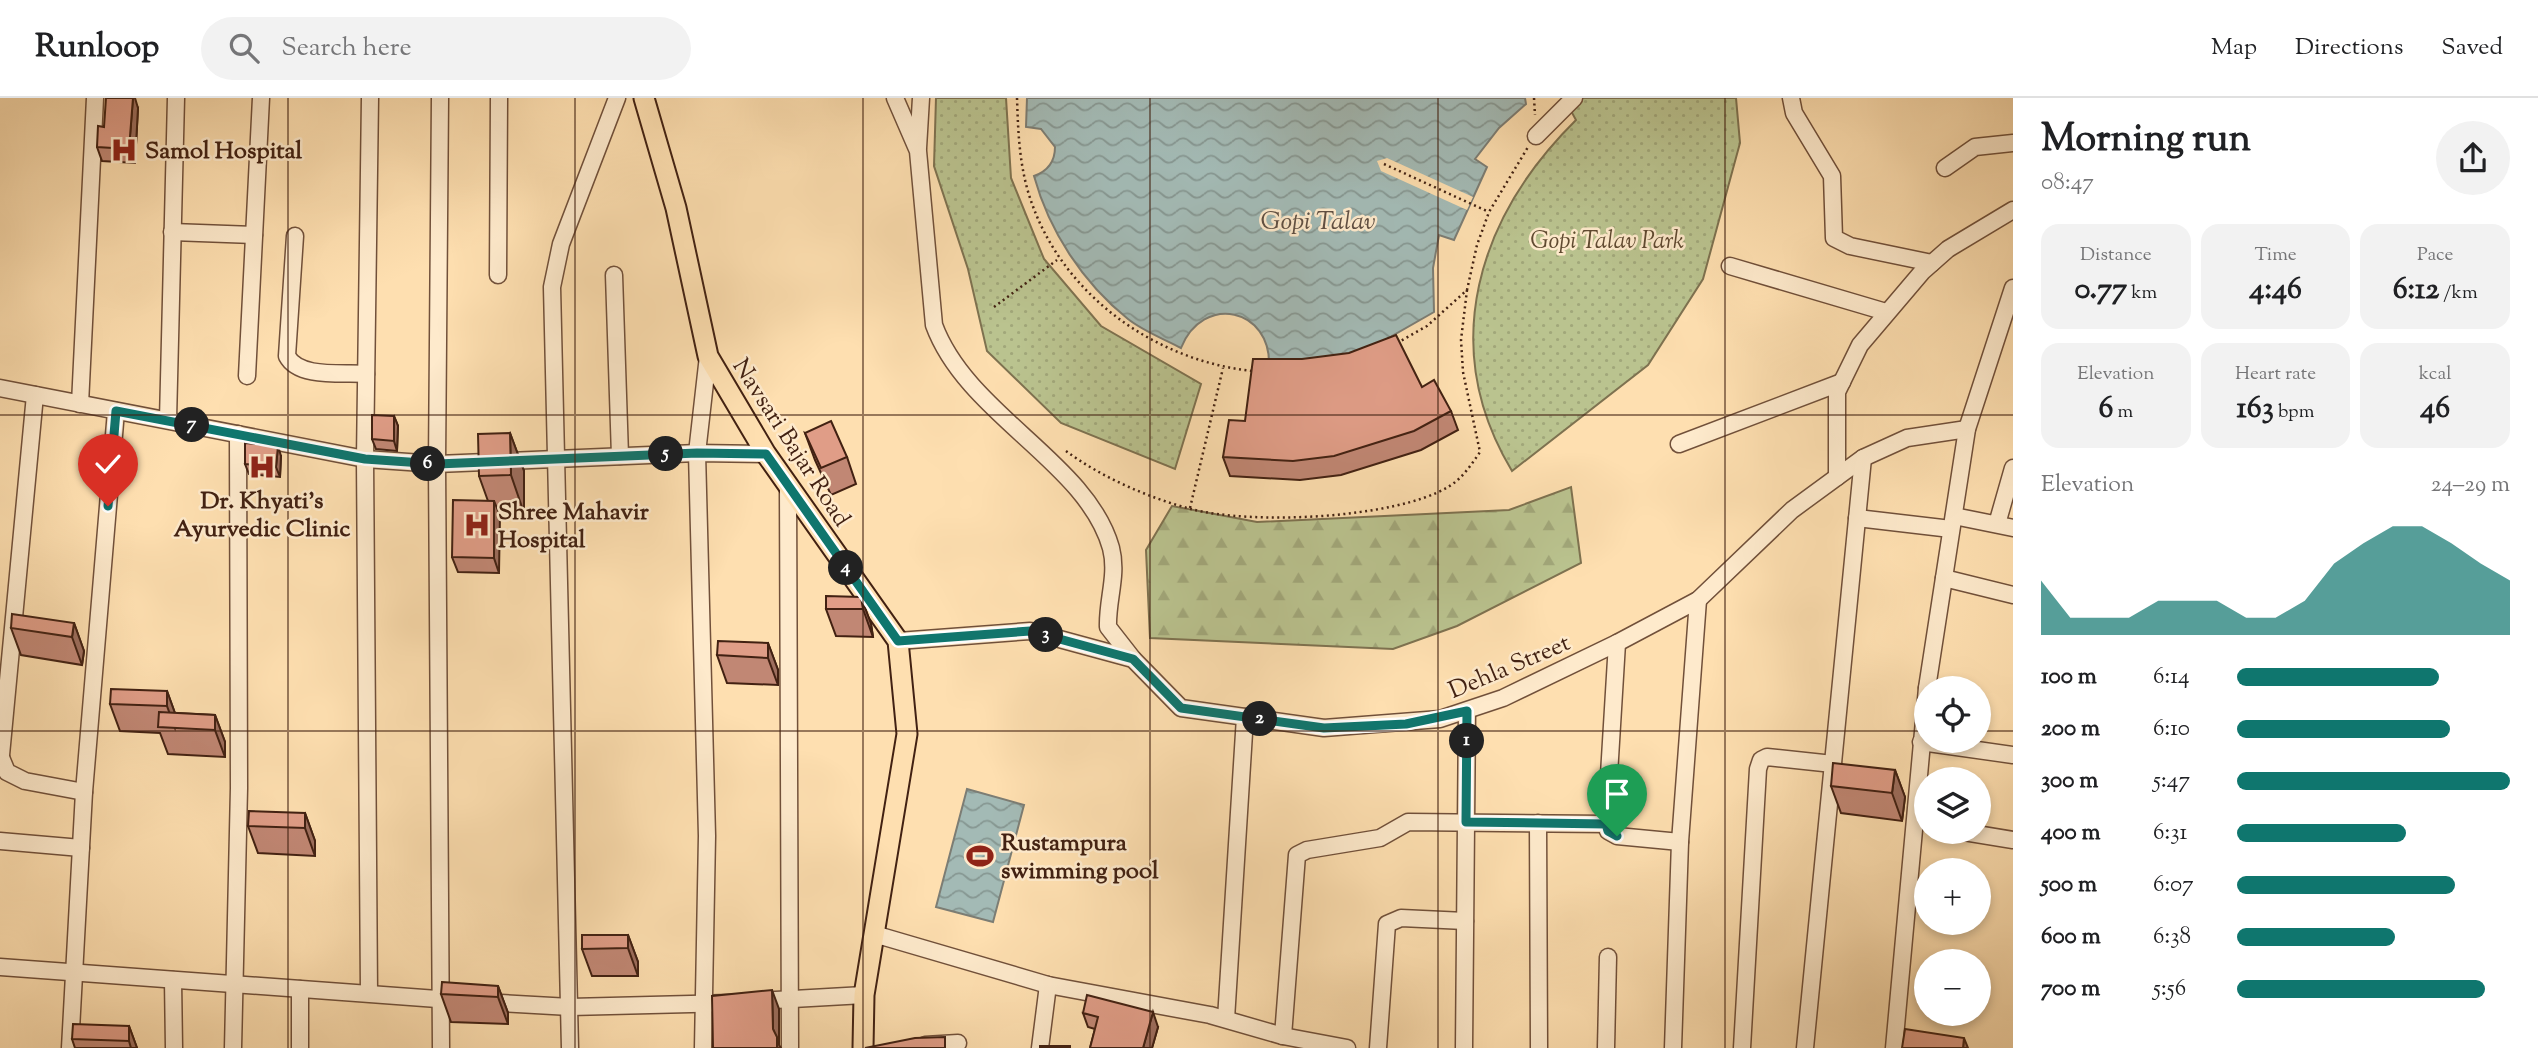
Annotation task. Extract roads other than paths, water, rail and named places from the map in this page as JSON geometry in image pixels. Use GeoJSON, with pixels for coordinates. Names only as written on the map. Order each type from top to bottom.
{"type":"FeatureCollection","features":[{"type":"Feature","properties":{"kind":"main road","name":"Navsari Bajar Road"},"geometry":{"type":"LineString","coordinates":[[644,98],[676,208],[708,356],[766,454],[898,641],[907,734],[864,995],[863,1047]]}},
{"type":"Feature","properties":{"kind":"street"},"geometry":{"type":"LineString","coordinates":[[80,404],[95,98]]}},
{"type":"Feature","properties":{"kind":"street"},"geometry":{"type":"LineString","coordinates":[[168,420],[176,98]]}},
{"type":"Feature","properties":{"kind":"street"},"geometry":{"type":"LineString","coordinates":[[247,376],[261,98]]}},
{"type":"Feature","properties":{"kind":"street"},"geometry":{"type":"LineString","coordinates":[[369,993],[365,459],[370,98]]}},
{"type":"Feature","properties":{"kind":"street"},"geometry":{"type":"LineString","coordinates":[[440,98],[437,464],[441,1048]]}},
{"type":"Feature","properties":{"kind":"street"},"geometry":{"type":"LineString","coordinates":[[498,275],[499,98]]}},
{"type":"Feature","properties":{"kind":"street"},"geometry":{"type":"LineString","coordinates":[[570,1048],[554,273],[561,244],[617,98]]}},
{"type":"Feature","properties":{"kind":"street"},"geometry":{"type":"LineString","coordinates":[[895,98],[918,151]]}},
{"type":"Feature","properties":{"kind":"street"},"geometry":{"type":"LineString","coordinates":[[918,151],[920,98]]}},
{"type":"Feature","properties":{"kind":"street"},"geometry":{"type":"LineString","coordinates":[[1536,136],[1574,98]]}},
{"type":"Feature","properties":{"kind":"street"},"geometry":{"type":"LineString","coordinates":[[1791,98],[1794,113],[1832,177],[1834,238],[1850,246],[1932,263]]}},
{"type":"Feature","properties":{"kind":"street"},"geometry":{"type":"LineString","coordinates":[[1945,168],[1975,147],[2013,143]]}},
{"type":"Feature","properties":{"kind":"street","name":"Dehla Street"},"geometry":{"type":"LineString","coordinates":[[918,151],[934,325],[939,339],[965,380],[1071,484],[1103,530],[1110,546],[1115,571],[1108,627],[1133,659],[1181,708],[1324,728],[1406,724],[1467,711],[1503,698],[1698,600],[1792,510],[1863,458],[1907,438],[1967,429]]}},
{"type":"Feature","properties":{"kind":"street"},"geometry":{"type":"LineString","coordinates":[[1837,477],[1835,414],[1842,382],[1860,345],[1886,312],[1932,263],[1948,249],[2013,209]]}},
{"type":"Feature","properties":{"kind":"street"},"geometry":{"type":"LineString","coordinates":[[172,232],[254,236]]}},
{"type":"Feature","properties":{"kind":"street"},"geometry":{"type":"LineString","coordinates":[[295,236],[287,356],[290,361],[308,371],[366,373]]}},
{"type":"Feature","properties":{"kind":"street"},"geometry":{"type":"LineString","coordinates":[[1730,266],[1886,312]]}},
{"type":"Feature","properties":{"kind":"street"},"geometry":{"type":"LineString","coordinates":[[614,275],[620,456]]}},
{"type":"Feature","properties":{"kind":"street"},"geometry":{"type":"LineString","coordinates":[[1929,676],[1967,429],[2013,288]]}},
{"type":"Feature","properties":{"kind":"street"},"geometry":{"type":"LineString","coordinates":[[702,1048],[707,836],[697,453],[708,356]]}},
{"type":"Feature","properties":{"kind":"street"},"geometry":{"type":"LineString","coordinates":[[1679,444],[1842,382]]}},
{"type":"Feature","properties":{"kind":"street"},"geometry":{"type":"LineString","coordinates":[[0,388],[365,459],[437,464],[697,453],[766,454]]}},
{"type":"Feature","properties":{"kind":"street"},"geometry":{"type":"LineString","coordinates":[[35,395],[1,755],[7,772],[25,781],[84,792]]}},
{"type":"Feature","properties":{"kind":"street"},"geometry":{"type":"LineString","coordinates":[[70,1048],[84,792],[116,411]]}},
{"type":"Feature","properties":{"kind":"street"},"geometry":{"type":"LineString","coordinates":[[233,1048],[239,788],[239,434]]}},
{"type":"Feature","properties":{"kind":"street"},"geometry":{"type":"LineString","coordinates":[[1805,1048],[1863,458]]}},
{"type":"Feature","properties":{"kind":"street"},"geometry":{"type":"LineString","coordinates":[[1857,518],[2005,526],[2013,468]]}},
{"type":"Feature","properties":{"kind":"street"},"geometry":{"type":"LineString","coordinates":[[788,485],[790,1048]]}},
{"type":"Feature","properties":{"kind":"street"},"geometry":{"type":"LineString","coordinates":[[1944,578],[2013,595]]}},
{"type":"Feature","properties":{"kind":"street"},"geometry":{"type":"LineString","coordinates":[[1673,1048],[1680,842],[1698,600]]}},
{"type":"Feature","properties":{"kind":"street"},"geometry":{"type":"LineString","coordinates":[[898,641],[1030,631],[1133,659]]}},
{"type":"Feature","properties":{"kind":"street"},"geometry":{"type":"LineString","coordinates":[[1617,643],[1606,824],[1608,831],[1617,836],[1680,842]]}},
{"type":"Feature","properties":{"kind":"street"},"geometry":{"type":"LineString","coordinates":[[1464,1048],[1467,711]]}},
{"type":"Feature","properties":{"kind":"street"},"geometry":{"type":"LineString","coordinates":[[1226,1019],[1245,717]]}},
{"type":"Feature","properties":{"kind":"street"},"geometry":{"type":"LineString","coordinates":[[1991,752],[2013,755]]}},
{"type":"Feature","properties":{"kind":"street"},"geometry":{"type":"LineString","coordinates":[[1742,1048],[1758,769],[1761,760],[1767,757],[1833,764]]}},
{"type":"Feature","properties":{"kind":"street"},"geometry":{"type":"LineString","coordinates":[[1283,1036],[1297,855],[1307,850],[1380,838],[1408,822],[1606,824]]}},
{"type":"Feature","properties":{"kind":"street"},"geometry":{"type":"LineString","coordinates":[[1538,823],[1539,1048]]}},
{"type":"Feature","properties":{"kind":"street"},"geometry":{"type":"LineString","coordinates":[[1991,836],[2013,840]]}},
{"type":"Feature","properties":{"kind":"street"},"geometry":{"type":"LineString","coordinates":[[0,841],[81,848]]}},
{"type":"Feature","properties":{"kind":"street"},"geometry":{"type":"LineString","coordinates":[[1894,1048],[1918,844]]}},
{"type":"Feature","properties":{"kind":"street"},"geometry":{"type":"LineString","coordinates":[[1378,1048],[1387,924],[1401,918],[1465,921]]}},
{"type":"Feature","properties":{"kind":"street"},"geometry":{"type":"LineString","coordinates":[[874,934],[1048,985],[1226,1019],[1283,1036],[1347,1048]]}},
{"type":"Feature","properties":{"kind":"street"},"geometry":{"type":"LineString","coordinates":[[1606,1048],[1608,957]]}},
{"type":"Feature","properties":{"kind":"street"},"geometry":{"type":"LineString","coordinates":[[0,967],[570,1007],[703,1006],[789,998],[864,995]]}},
{"type":"Feature","properties":{"kind":"street"},"geometry":{"type":"LineString","coordinates":[[173,980],[173,1048]]}},
{"type":"Feature","properties":{"kind":"street"},"geometry":{"type":"LineString","coordinates":[[1040,1048],[1048,985]]}},
{"type":"Feature","properties":{"kind":"street"},"geometry":{"type":"LineString","coordinates":[[300,989],[300,1048]]}},
{"type":"Feature","properties":{"kind":"street"},"geometry":{"type":"LineString","coordinates":[[909,1048],[908,1045],[958,1043]]}},
{"type":"Feature","properties":{"kind":"street"},"geometry":{"type":"LineString","coordinates":[[863,1047],[886,1046]]}},
{"type":"Feature","properties":{"kind":"water","name":"Gopi Talav"},"geometry":{"type":"Polygon","coordinates":[[[1027,98],[1525,98],[1526,104],[1499,128],[1475,159],[1487,167],[1454,240],[1439,235],[1433,268],[1434,312],[1376,345],[1322,362],[1269,367],[1267,347],[1260,331],[1248,321],[1234,315],[1219,314],[1204,319],[1191,331],[1181,348],[1134,323],[1096,289],[1058,236],[1040,196],[1034,176],[1050,165],[1055,147],[1041,129],[1026,127],[1027,98]]]}},
{"type":"Feature","properties":{"kind":"water","name":"Rustampura swimming pool"},"geometry":{"type":"Polygon","coordinates":[[[967,789],[1024,805],[993,922],[936,907],[967,789]]]}},
{"type":"Feature","properties":{"kind":"place","name":"Samol Hospital"},"geometry":{"type":"Point","coordinates":[124,150]}},
{"type":"Feature","properties":{"kind":"place","name":"Dr. Khyati's Ayurvedic Clinic"},"geometry":{"type":"Point","coordinates":[262,467]}},
{"type":"Feature","properties":{"kind":"place","name":"Shree Mahavir Hospital"},"geometry":{"type":"Point","coordinates":[477,525]}},
{"type":"Feature","properties":{"kind":"place","name":"Rustampura swimming pool"},"geometry":{"type":"Point","coordinates":[980,856]}},
{"type":"Feature","properties":{"kind":"park label","name":"Gopi Talav Park"},"geometry":{"type":"Point","coordinates":[1607,240]}}]}
